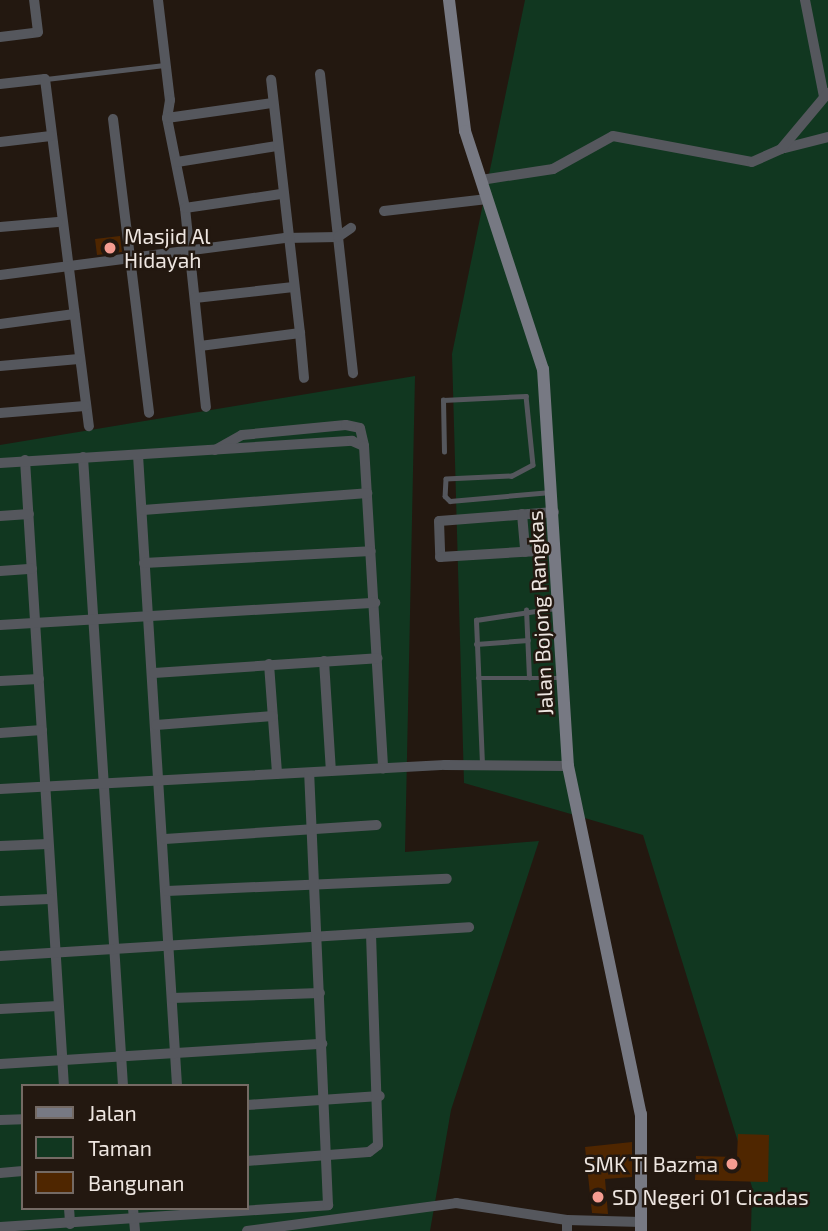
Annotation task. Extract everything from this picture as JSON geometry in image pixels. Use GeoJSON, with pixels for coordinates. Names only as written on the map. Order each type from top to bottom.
{"type":"FeatureCollection","features":[{"type":"Feature","properties":{"kind":"main road","name":"Jalan Bojong Rangkas"},"geometry":{"type":"LineString","coordinates":[[449,0],[458,91],[481,180],[543,369],[553,492],[560,678],[569,766],[641,1114],[641,1227]]}},
{"type":"Feature","properties":{"kind":"street"},"geometry":{"type":"LineString","coordinates":[[0,37],[38,32],[34,0]]}},
{"type":"Feature","properties":{"kind":"street"},"geometry":{"type":"LineString","coordinates":[[158,0],[166,65],[167,118],[185,208],[206,407]]}},
{"type":"Feature","properties":{"kind":"street"},"geometry":{"type":"LineString","coordinates":[[781,149],[826,95],[805,0]]}},
{"type":"Feature","properties":{"kind":"street"},"geometry":{"type":"LineString","coordinates":[[320,74],[353,373]]}},
{"type":"Feature","properties":{"kind":"street"},"geometry":{"type":"LineString","coordinates":[[0,84],[45,79],[58,222],[89,426]]}},
{"type":"Feature","properties":{"kind":"street"},"geometry":{"type":"LineString","coordinates":[[271,80],[285,238],[304,378]]}},
{"type":"Feature","properties":{"kind":"street"},"geometry":{"type":"LineString","coordinates":[[167,118],[273,103]]}},
{"type":"Feature","properties":{"kind":"street"},"geometry":{"type":"LineString","coordinates":[[113,119],[149,413]]}},
{"type":"Feature","properties":{"kind":"street"},"geometry":{"type":"LineString","coordinates":[[0,142],[51,136]]}},
{"type":"Feature","properties":{"kind":"street"},"geometry":{"type":"LineString","coordinates":[[481,180],[553,169],[613,136],[741,163],[828,137]]}},
{"type":"Feature","properties":{"kind":"street"},"geometry":{"type":"LineString","coordinates":[[177,162],[277,146]]}},
{"type":"Feature","properties":{"kind":"street"},"geometry":{"type":"LineString","coordinates":[[185,208],[281,194]]}},
{"type":"Feature","properties":{"kind":"street"},"geometry":{"type":"LineString","coordinates":[[384,211],[487,199]]}},
{"type":"Feature","properties":{"kind":"street"},"geometry":{"type":"LineString","coordinates":[[0,227],[58,222]]}},
{"type":"Feature","properties":{"kind":"street"},"geometry":{"type":"LineString","coordinates":[[0,275],[285,238],[338,237],[351,228]]}},
{"type":"Feature","properties":{"kind":"street"},"geometry":{"type":"LineString","coordinates":[[195,298],[293,287]]}},
{"type":"Feature","properties":{"kind":"street"},"geometry":{"type":"LineString","coordinates":[[0,324],[74,314]]}},
{"type":"Feature","properties":{"kind":"street"},"geometry":{"type":"LineString","coordinates":[[200,346],[300,333]]}},
{"type":"Feature","properties":{"kind":"street"},"geometry":{"type":"LineString","coordinates":[[0,366],[79,359]]}},
{"type":"Feature","properties":{"kind":"street"},"geometry":{"type":"LineString","coordinates":[[0,413],[85,406]]}},
{"type":"Feature","properties":{"kind":"street"},"geometry":{"type":"LineString","coordinates":[[215,450],[242,435],[346,425],[360,428],[368,493],[383,768]]}},
{"type":"Feature","properties":{"kind":"street"},"geometry":{"type":"LineString","coordinates":[[0,463],[352,441],[364,446]]}},
{"type":"Feature","properties":{"kind":"street"},"geometry":{"type":"LineString","coordinates":[[138,455],[162,781],[177,1084]]}},
{"type":"Feature","properties":{"kind":"street"},"geometry":{"type":"LineString","coordinates":[[83,457],[123,1084]]}},
{"type":"Feature","properties":{"kind":"street"},"geometry":{"type":"LineString","coordinates":[[25,460],[47,786],[50,899],[64,1084]]}},
{"type":"Feature","properties":{"kind":"street"},"geometry":{"type":"LineString","coordinates":[[143,510],[368,493]]}},
{"type":"Feature","properties":{"kind":"street"},"geometry":{"type":"LineString","coordinates":[[554,512],[439,520],[440,557],[555,551]]}},
{"type":"Feature","properties":{"kind":"street"},"geometry":{"type":"LineString","coordinates":[[0,516],[29,514]]}},
{"type":"Feature","properties":{"kind":"street"},"geometry":{"type":"LineString","coordinates":[[522,514],[525,552]]}},
{"type":"Feature","properties":{"kind":"street"},"geometry":{"type":"LineString","coordinates":[[144,563],[371,551]]}},
{"type":"Feature","properties":{"kind":"street"},"geometry":{"type":"LineString","coordinates":[[0,571],[32,569]]}},
{"type":"Feature","properties":{"kind":"street"},"geometry":{"type":"LineString","coordinates":[[0,625],[375,603]]}},
{"type":"Feature","properties":{"kind":"street"},"geometry":{"type":"LineString","coordinates":[[154,673],[377,658]]}},
{"type":"Feature","properties":{"kind":"street"},"geometry":{"type":"LineString","coordinates":[[324,661],[331,771]]}},
{"type":"Feature","properties":{"kind":"street"},"geometry":{"type":"LineString","coordinates":[[269,664],[277,774]]}},
{"type":"Feature","properties":{"kind":"street"},"geometry":{"type":"LineString","coordinates":[[0,681],[39,679]]}},
{"type":"Feature","properties":{"kind":"street"},"geometry":{"type":"LineString","coordinates":[[156,725],[273,716]]}},
{"type":"Feature","properties":{"kind":"street"},"geometry":{"type":"LineString","coordinates":[[0,733],[42,730]]}},
{"type":"Feature","properties":{"kind":"street"},"geometry":{"type":"LineString","coordinates":[[0,789],[309,774],[406,766],[569,766]]}},
{"type":"Feature","properties":{"kind":"street"},"geometry":{"type":"LineString","coordinates":[[248,1209],[328,1205],[331,1155],[321,1044],[309,774]]}},
{"type":"Feature","properties":{"kind":"street"},"geometry":{"type":"LineString","coordinates":[[164,839],[377,825]]}},
{"type":"Feature","properties":{"kind":"street"},"geometry":{"type":"LineString","coordinates":[[0,846],[48,844]]}},
{"type":"Feature","properties":{"kind":"street"},"geometry":{"type":"LineString","coordinates":[[167,891],[447,879]]}},
{"type":"Feature","properties":{"kind":"street"},"geometry":{"type":"LineString","coordinates":[[0,901],[50,899]]}},
{"type":"Feature","properties":{"kind":"street"},"geometry":{"type":"LineString","coordinates":[[0,956],[469,927]]}},
{"type":"Feature","properties":{"kind":"street"},"geometry":{"type":"LineString","coordinates":[[248,1161],[369,1153],[378,1145],[380,1096],[371,935]]}},
{"type":"Feature","properties":{"kind":"street"},"geometry":{"type":"LineString","coordinates":[[172,998],[320,993]]}},
{"type":"Feature","properties":{"kind":"street"},"geometry":{"type":"LineString","coordinates":[[0,1009],[58,1006]]}},
{"type":"Feature","properties":{"kind":"street"},"geometry":{"type":"LineString","coordinates":[[0,1064],[121,1055],[176,1057],[321,1044]]}},
{"type":"Feature","properties":{"kind":"street"},"geometry":{"type":"LineString","coordinates":[[248,1105],[380,1096]]}},
{"type":"Feature","properties":{"kind":"street"},"geometry":{"type":"LineString","coordinates":[[0,1120],[21,1119]]}},
{"type":"Feature","properties":{"kind":"street"},"geometry":{"type":"LineString","coordinates":[[0,1173],[21,1171]]}},
{"type":"Feature","properties":{"kind":"street"},"geometry":{"type":"LineString","coordinates":[[247,1231],[474,1204],[567,1226],[641,1227]]}},
{"type":"Feature","properties":{"kind":"street"},"geometry":{"type":"LineString","coordinates":[[69,1210],[70,1224]]}},
{"type":"Feature","properties":{"kind":"street"},"geometry":{"type":"LineString","coordinates":[[0,1227],[70,1224],[133,1213],[226,1210]]}},
{"type":"Feature","properties":{"kind":"street"},"geometry":{"type":"LineString","coordinates":[[133,1213],[135,1231]]}},
{"type":"Feature","properties":{"kind":"lane"},"geometry":{"type":"LineString","coordinates":[[45,79],[166,65]]}},
{"type":"Feature","properties":{"kind":"lane"},"geometry":{"type":"LineString","coordinates":[[444,453],[443,400],[526,396],[533,465],[513,476],[446,479],[445,496],[450,501],[553,492]]}},
{"type":"Feature","properties":{"kind":"lane"},"geometry":{"type":"LineString","coordinates":[[482,765],[477,644],[481,615],[557,607]]}},
{"type":"Feature","properties":{"kind":"lane"},"geometry":{"type":"LineString","coordinates":[[526,610],[529,678]]}},
{"type":"Feature","properties":{"kind":"lane"},"geometry":{"type":"LineString","coordinates":[[477,644],[528,640]]}},
{"type":"Feature","properties":{"kind":"lane"},"geometry":{"type":"LineString","coordinates":[[478,678],[560,678]]}},
{"type":"Feature","properties":{"kind":"green space"},"geometry":{"type":"Polygon","coordinates":[[[525,0],[828,0],[828,1231],[751,1231],[752,1187],[643,835],[464,783],[452,354],[525,0]]]}},
{"type":"Feature","properties":{"kind":"green space"},"geometry":{"type":"Polygon","coordinates":[[[415,376],[405,852],[539,841],[451,1110],[430,1231],[0,1231],[0,445],[415,376]]]}},
{"type":"Feature","properties":{"kind":"building","name":"Masjid Al Hidayah"},"geometry":{"type":"Polygon","coordinates":[[[120,236],[122,252],[97,255],[95,239],[120,236]]]}},
{"type":"Feature","properties":{"kind":"building","name":"SMK TI Bazma"},"geometry":{"type":"Polygon","coordinates":[[[738,1134],[769,1135],[768,1182],[695,1180],[696,1156],[737,1157],[738,1134]]]}},
{"type":"Feature","properties":{"kind":"building","name":"SD Negeri 01 Cicadas"},"geometry":{"type":"Polygon","coordinates":[[[632,1142],[632,1177],[605,1179],[608,1214],[592,1213],[585,1147],[632,1142]]]}},
{"type":"Feature","properties":{"kind":"place","name":"Masjid Al Hidayah"},"geometry":{"type":"Point","coordinates":[110,248]}},
{"type":"Feature","properties":{"kind":"place","name":"SMK TI Bazma"},"geometry":{"type":"Point","coordinates":[732,1164]}},
{"type":"Feature","properties":{"kind":"place","name":"SD Negeri 01 Cicadas"},"geometry":{"type":"Point","coordinates":[598,1197]}}]}
